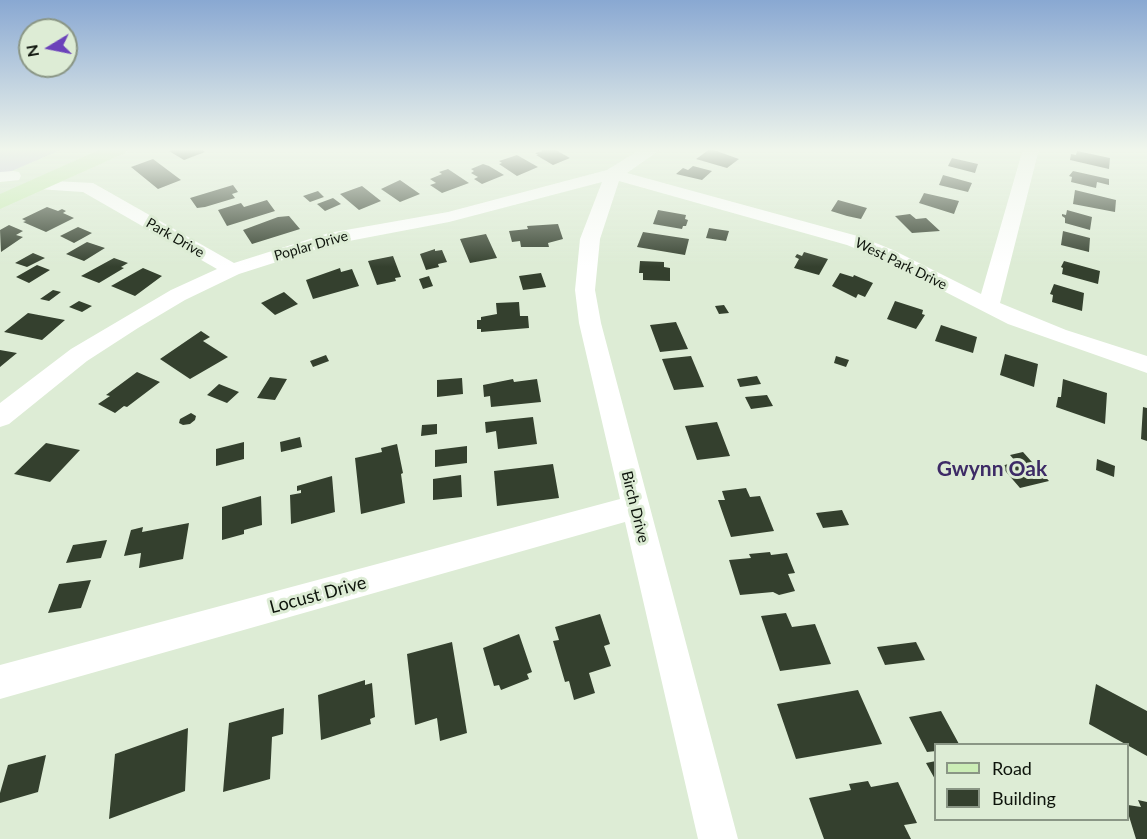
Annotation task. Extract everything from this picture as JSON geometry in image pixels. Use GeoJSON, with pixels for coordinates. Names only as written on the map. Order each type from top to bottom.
{"type":"FeatureCollection","features":[{"type":"Feature","properties":{"kind":"main road"},"geometry":{"type":"LineString","coordinates":[[0,202],[29,188]]}},
{"type":"Feature","properties":{"kind":"street","name":"Park Drive"},"geometry":{"type":"LineString","coordinates":[[89,188],[232,270]]}},
{"type":"Feature","properties":{"kind":"street","name":"Poplar Drive"},"geometry":{"type":"LineString","coordinates":[[0,417],[79,356],[130,323],[178,295],[232,270],[329,239],[449,217],[559,188]]}},
{"type":"Feature","properties":{"kind":"street","name":"Birch Drive"},"geometry":{"type":"LineString","coordinates":[[608,188],[590,239],[585,290],[590,323],[718,839]]}},
{"type":"Feature","properties":{"kind":"street","name":"West Park Drive"},"geometry":{"type":"LineString","coordinates":[[664,188],[854,241],[886,254],[988,306],[1058,335],[1147,365]]}},
{"type":"Feature","properties":{"kind":"street"},"geometry":{"type":"LineString","coordinates":[[988,306],[1020,188]]}},
{"type":"Feature","properties":{"kind":"street","name":"Locust Drive"},"geometry":{"type":"LineString","coordinates":[[0,682],[635,507]]}},
{"type":"Feature","properties":{"kind":"building"},"geometry":{"type":"Polygon","coordinates":[[[223,188],[235,188],[238,192],[232,194],[235,198],[197,208],[190,198],[223,188]]]}},
{"type":"Feature","properties":{"kind":"building"},"geometry":{"type":"Polygon","coordinates":[[[356,188],[365,188],[381,201],[359,210],[340,194],[356,188]]]}},
{"type":"Feature","properties":{"kind":"building"},"geometry":{"type":"Polygon","coordinates":[[[412,188],[420,194],[400,202],[381,189],[412,188]]]}},
{"type":"Feature","properties":{"kind":"building"},"geometry":{"type":"Polygon","coordinates":[[[435,188],[455,188],[442,193],[435,188]]]}},
{"type":"Feature","properties":{"kind":"building"},"geometry":{"type":"Polygon","coordinates":[[[952,188],[970,188],[968,192],[952,188]]]}},
{"type":"Feature","properties":{"kind":"building"},"geometry":{"type":"Polygon","coordinates":[[[1075,190],[1116,200],[1115,212],[1073,204],[1075,190]]]}},
{"type":"Feature","properties":{"kind":"building"},"geometry":{"type":"Polygon","coordinates":[[[318,191],[324,197],[310,202],[303,196],[318,191]]]}},
{"type":"Feature","properties":{"kind":"building"},"geometry":{"type":"Polygon","coordinates":[[[924,193],[959,201],[954,214],[919,203],[924,193]]]}},
{"type":"Feature","properties":{"kind":"building"},"geometry":{"type":"Polygon","coordinates":[[[333,198],[341,204],[325,211],[317,204],[333,198]]]}},
{"type":"Feature","properties":{"kind":"building"},"geometry":{"type":"Polygon","coordinates":[[[267,200],[275,211],[227,226],[218,210],[241,203],[244,207],[267,200]]]}},
{"type":"Feature","properties":{"kind":"building"},"geometry":{"type":"Polygon","coordinates":[[[838,200],[867,208],[861,219],[831,211],[838,200]]]}},
{"type":"Feature","properties":{"kind":"building"},"geometry":{"type":"Polygon","coordinates":[[[47,207],[58,211],[62,209],[66,211],[63,213],[74,218],[46,232],[23,222],[26,221],[22,219],[47,207]]]}},
{"type":"Feature","properties":{"kind":"building"},"geometry":{"type":"Polygon","coordinates":[[[658,210],[686,215],[685,219],[688,220],[686,226],[682,229],[653,224],[658,210]]]}},
{"type":"Feature","properties":{"kind":"building"},"geometry":{"type":"Polygon","coordinates":[[[1067,210],[1092,217],[1090,230],[1065,223],[1062,214],[1066,215],[1067,210]]]}},
{"type":"Feature","properties":{"kind":"building"},"geometry":{"type":"Polygon","coordinates":[[[910,214],[916,219],[926,218],[940,231],[912,233],[895,216],[910,214]]]}},
{"type":"Feature","properties":{"kind":"building"},"geometry":{"type":"Polygon","coordinates":[[[289,216],[300,229],[252,244],[243,230],[278,217],[289,216]]]}},
{"type":"Feature","properties":{"kind":"building"},"geometry":{"type":"Polygon","coordinates":[[[558,224],[563,239],[548,243],[549,247],[521,247],[520,241],[512,242],[509,231],[528,229],[527,226],[558,224]]]}},
{"type":"Feature","properties":{"kind":"building"},"geometry":{"type":"Polygon","coordinates":[[[9,225],[23,231],[16,235],[23,237],[1,252],[0,230],[9,225]]]}},
{"type":"Feature","properties":{"kind":"building"},"geometry":{"type":"Polygon","coordinates":[[[78,227],[92,233],[74,243],[60,236],[78,227]]]}},
{"type":"Feature","properties":{"kind":"building"},"geometry":{"type":"Polygon","coordinates":[[[709,228],[729,231],[726,241],[706,238],[709,228]]]}},
{"type":"Feature","properties":{"kind":"building"},"geometry":{"type":"Polygon","coordinates":[[[1063,231],[1090,238],[1089,252],[1061,245],[1063,231]]]}},
{"type":"Feature","properties":{"kind":"building"},"geometry":{"type":"Polygon","coordinates":[[[643,232],[689,239],[685,255],[637,247],[643,232]]]}},
{"type":"Feature","properties":{"kind":"building"},"geometry":{"type":"Polygon","coordinates":[[[486,234],[497,258],[470,263],[460,239],[486,234]]]}},
{"type":"Feature","properties":{"kind":"building"},"geometry":{"type":"Polygon","coordinates":[[[87,242],[105,248],[84,261],[66,254],[87,242]]]}},
{"type":"Feature","properties":{"kind":"building"},"geometry":{"type":"Polygon","coordinates":[[[435,249],[435,251],[442,250],[447,262],[438,264],[439,267],[426,270],[420,254],[435,249]]]}},
{"type":"Feature","properties":{"kind":"building"},"geometry":{"type":"Polygon","coordinates":[[[804,252],[828,259],[819,275],[794,268],[799,259],[795,257],[797,254],[802,256],[804,252]]]}},
{"type":"Feature","properties":{"kind":"building"},"geometry":{"type":"Polygon","coordinates":[[[33,253],[45,258],[27,267],[15,263],[33,253]]]}},
{"type":"Feature","properties":{"kind":"building"},"geometry":{"type":"Polygon","coordinates":[[[393,256],[401,277],[395,278],[396,281],[377,285],[368,261],[393,256]]]}},
{"type":"Feature","properties":{"kind":"building"},"geometry":{"type":"Polygon","coordinates":[[[114,258],[128,263],[121,267],[124,268],[99,283],[81,276],[114,258]]]}},
{"type":"Feature","properties":{"kind":"building"},"geometry":{"type":"Polygon","coordinates":[[[640,261],[664,262],[664,267],[670,268],[670,281],[643,280],[643,273],[639,273],[640,261]]]}},
{"type":"Feature","properties":{"kind":"building"},"geometry":{"type":"Polygon","coordinates":[[[1064,261],[1100,271],[1098,284],[1062,274],[1063,268],[1061,267],[1064,261]]]}},
{"type":"Feature","properties":{"kind":"building"},"geometry":{"type":"Polygon","coordinates":[[[37,265],[50,270],[29,283],[16,277],[37,265]]]}},
{"type":"Feature","properties":{"kind":"building"},"geometry":{"type":"Polygon","coordinates":[[[143,268],[162,276],[135,296],[111,286],[143,268]]]}},
{"type":"Feature","properties":{"kind":"building"},"geometry":{"type":"Polygon","coordinates":[[[340,268],[341,272],[352,269],[359,286],[313,299],[306,280],[340,268]]]}},
{"type":"Feature","properties":{"kind":"building"},"geometry":{"type":"Polygon","coordinates":[[[541,273],[546,287],[523,290],[519,276],[541,273]]]}},
{"type":"Feature","properties":{"kind":"building"},"geometry":{"type":"Polygon","coordinates":[[[840,273],[853,277],[854,275],[873,283],[865,297],[858,294],[856,298],[832,286],[840,273]]]}},
{"type":"Feature","properties":{"kind":"building"},"geometry":{"type":"Polygon","coordinates":[[[429,276],[433,286],[423,289],[419,279],[429,276]]]}},
{"type":"Feature","properties":{"kind":"building"},"geometry":{"type":"Polygon","coordinates":[[[1054,284],[1084,293],[1082,311],[1052,302],[1053,295],[1050,294],[1054,284]]]}},
{"type":"Feature","properties":{"kind":"building"},"geometry":{"type":"Polygon","coordinates":[[[53,290],[61,292],[49,301],[40,299],[53,290]]]}},
{"type":"Feature","properties":{"kind":"building"},"geometry":{"type":"Polygon","coordinates":[[[284,292],[298,304],[275,315],[261,303],[284,292]]]}},
{"type":"Feature","properties":{"kind":"building"},"geometry":{"type":"Polygon","coordinates":[[[79,301],[92,306],[82,312],[69,307],[79,301]]]}},
{"type":"Feature","properties":{"kind":"building"},"geometry":{"type":"Polygon","coordinates":[[[895,301],[923,310],[922,314],[925,315],[916,329],[887,319],[895,301]]]}},
{"type":"Feature","properties":{"kind":"building"},"geometry":{"type":"Polygon","coordinates":[[[519,302],[520,316],[528,316],[529,328],[481,332],[481,329],[477,329],[477,320],[481,320],[481,317],[497,314],[496,303],[519,302]]]}},
{"type":"Feature","properties":{"kind":"building"},"geometry":{"type":"Polygon","coordinates":[[[724,305],[729,313],[719,314],[715,306],[724,305]]]}},
{"type":"Feature","properties":{"kind":"building"},"geometry":{"type":"Polygon","coordinates":[[[28,313],[65,320],[42,340],[4,332],[28,313]]]}},
{"type":"Feature","properties":{"kind":"building"},"geometry":{"type":"Polygon","coordinates":[[[676,322],[688,349],[660,352],[650,325],[676,322]]]}},
{"type":"Feature","properties":{"kind":"building"},"geometry":{"type":"Polygon","coordinates":[[[941,325],[977,337],[973,353],[935,341],[941,325]]]}},
{"type":"Feature","properties":{"kind":"building"},"geometry":{"type":"Polygon","coordinates":[[[201,331],[210,337],[203,341],[228,357],[190,379],[160,359],[201,331]]]}},
{"type":"Feature","properties":{"kind":"building"},"geometry":{"type":"Polygon","coordinates":[[[0,350],[17,353],[0,367],[0,350]]]}},
{"type":"Feature","properties":{"kind":"building"},"geometry":{"type":"Polygon","coordinates":[[[1005,354],[1038,364],[1034,387],[1000,375],[1005,354]]]}},
{"type":"Feature","properties":{"kind":"building"},"geometry":{"type":"Polygon","coordinates":[[[326,355],[329,361],[313,367],[310,361],[326,355]]]}},
{"type":"Feature","properties":{"kind":"building"},"geometry":{"type":"Polygon","coordinates":[[[691,356],[704,387],[674,390],[662,359],[691,356]]]}},
{"type":"Feature","properties":{"kind":"building"},"geometry":{"type":"Polygon","coordinates":[[[836,356],[849,360],[846,367],[834,363],[836,356]]]}},
{"type":"Feature","properties":{"kind":"building"},"geometry":{"type":"Polygon","coordinates":[[[137,372],[160,382],[127,407],[124,406],[115,413],[98,404],[110,396],[106,395],[137,372]]]}},
{"type":"Feature","properties":{"kind":"building"},"geometry":{"type":"Polygon","coordinates":[[[757,376],[761,384],[740,387],[737,379],[757,376]]]}},
{"type":"Feature","properties":{"kind":"building"},"geometry":{"type":"Polygon","coordinates":[[[270,377],[287,379],[275,400],[257,398],[270,377]]]}},
{"type":"Feature","properties":{"kind":"building"},"geometry":{"type":"Polygon","coordinates":[[[462,378],[463,394],[437,397],[437,380],[462,378]]]}},
{"type":"Feature","properties":{"kind":"building"},"geometry":{"type":"Polygon","coordinates":[[[513,379],[514,382],[537,379],[541,402],[491,407],[490,396],[484,397],[483,385],[513,379]]]}},
{"type":"Feature","properties":{"kind":"building"},"geometry":{"type":"Polygon","coordinates":[[[1063,379],[1107,393],[1105,424],[1056,407],[1058,397],[1061,397],[1063,379]]]}},
{"type":"Feature","properties":{"kind":"building"},"geometry":{"type":"Polygon","coordinates":[[[219,384],[239,392],[227,403],[207,395],[219,384]]]}},
{"type":"Feature","properties":{"kind":"building"},"geometry":{"type":"Polygon","coordinates":[[[767,395],[773,406],[751,409],[745,397],[767,395]]]}},
{"type":"Feature","properties":{"kind":"building"},"geometry":{"type":"Polygon","coordinates":[[[1143,407],[1147,408],[1147,441],[1141,439],[1143,407]]]}},
{"type":"Feature","properties":{"kind":"building"},"geometry":{"type":"Polygon","coordinates":[[[191,413],[196,416],[195,420],[190,424],[179,423],[180,419],[191,413]]]}},
{"type":"Feature","properties":{"kind":"building"},"geometry":{"type":"Polygon","coordinates":[[[533,417],[537,444],[498,449],[496,431],[486,433],[485,422],[533,417]]]}},
{"type":"Feature","properties":{"kind":"building"},"geometry":{"type":"Polygon","coordinates":[[[717,422],[730,456],[697,460],[685,426],[717,422]]]}},
{"type":"Feature","properties":{"kind":"building"},"geometry":{"type":"Polygon","coordinates":[[[437,424],[437,434],[421,436],[422,425],[437,424]]]}},
{"type":"Feature","properties":{"kind":"building"},"geometry":{"type":"Polygon","coordinates":[[[300,437],[302,447],[281,452],[280,442],[300,437]]]}},
{"type":"Feature","properties":{"kind":"building"},"geometry":{"type":"Polygon","coordinates":[[[244,442],[244,459],[216,466],[216,449],[244,442]]]}},
{"type":"Feature","properties":{"kind":"building"},"geometry":{"type":"Polygon","coordinates":[[[46,443],[80,450],[50,482],[14,474],[46,443]]]}},
{"type":"Feature","properties":{"kind":"building"},"geometry":{"type":"Polygon","coordinates":[[[397,444],[403,473],[401,474],[405,503],[361,514],[355,458],[382,452],[381,448],[397,444]]]}},
{"type":"Feature","properties":{"kind":"building"},"geometry":{"type":"Polygon","coordinates":[[[467,446],[467,463],[435,467],[435,450],[467,446]]]}},
{"type":"Feature","properties":{"kind":"building"},"geometry":{"type":"Polygon","coordinates":[[[1023,452],[1049,481],[1020,488],[1001,466],[1016,462],[1010,455],[1023,452]]]}},
{"type":"Feature","properties":{"kind":"building"},"geometry":{"type":"Polygon","coordinates":[[[1097,459],[1115,466],[1114,477],[1096,470],[1097,459]]]}},
{"type":"Feature","properties":{"kind":"building"},"geometry":{"type":"Polygon","coordinates":[[[553,464],[559,498],[497,506],[494,471],[553,464]]]}},
{"type":"Feature","properties":{"kind":"building"},"geometry":{"type":"Polygon","coordinates":[[[461,475],[462,497],[433,500],[433,479],[461,475]]]}},
{"type":"Feature","properties":{"kind":"building"},"geometry":{"type":"Polygon","coordinates":[[[332,476],[335,512],[291,524],[290,495],[301,493],[301,490],[297,491],[297,486],[332,476]]]}},
{"type":"Feature","properties":{"kind":"building"},"geometry":{"type":"Polygon","coordinates":[[[746,488],[750,497],[760,496],[774,531],[731,537],[718,500],[725,500],[722,491],[746,488]]]}},
{"type":"Feature","properties":{"kind":"building"},"geometry":{"type":"Polygon","coordinates":[[[261,496],[262,525],[244,530],[244,534],[222,540],[222,507],[261,496]]]}},
{"type":"Feature","properties":{"kind":"building"},"geometry":{"type":"Polygon","coordinates":[[[842,510],[849,525],[823,528],[816,513],[842,510]]]}},
{"type":"Feature","properties":{"kind":"building"},"geometry":{"type":"Polygon","coordinates":[[[189,523],[183,559],[139,568],[141,553],[124,556],[131,530],[143,527],[142,532],[189,523]]]}},
{"type":"Feature","properties":{"kind":"building"},"geometry":{"type":"Polygon","coordinates":[[[107,540],[101,558],[66,563],[73,545],[107,540]]]}},
{"type":"Feature","properties":{"kind":"building"},"geometry":{"type":"Polygon","coordinates":[[[770,552],[771,555],[787,553],[795,573],[788,574],[795,591],[779,595],[773,592],[740,595],[729,560],[751,558],[749,554],[770,552]]]}},
{"type":"Feature","properties":{"kind":"building"},"geometry":{"type":"Polygon","coordinates":[[[91,580],[81,608],[48,613],[59,584],[91,580]]]}},
{"type":"Feature","properties":{"kind":"building"},"geometry":{"type":"Polygon","coordinates":[[[786,613],[792,627],[815,624],[831,664],[780,671],[761,616],[786,613]]]}},
{"type":"Feature","properties":{"kind":"building"},"geometry":{"type":"Polygon","coordinates":[[[600,614],[610,644],[604,646],[611,666],[589,673],[595,693],[574,700],[569,681],[565,682],[553,641],[559,640],[555,627],[600,614]]]}},
{"type":"Feature","properties":{"kind":"building"},"geometry":{"type":"Polygon","coordinates":[[[519,634],[532,672],[527,674],[529,679],[501,690],[499,685],[494,686],[483,648],[519,634]]]}},
{"type":"Feature","properties":{"kind":"building"},"geometry":{"type":"Polygon","coordinates":[[[452,642],[467,733],[440,741],[437,718],[415,725],[407,654],[452,642]]]}},
{"type":"Feature","properties":{"kind":"building"},"geometry":{"type":"Polygon","coordinates":[[[916,642],[925,660],[885,665],[877,647],[916,642]]]}},
{"type":"Feature","properties":{"kind":"building"},"geometry":{"type":"Polygon","coordinates":[[[365,680],[365,685],[372,683],[375,717],[370,719],[371,724],[321,740],[318,695],[365,680]]]}},
{"type":"Feature","properties":{"kind":"building"},"geometry":{"type":"Polygon","coordinates":[[[1096,684],[1147,711],[1147,756],[1129,746],[1129,743],[1123,743],[1089,724],[1096,684]]]}},
{"type":"Feature","properties":{"kind":"building"},"geometry":{"type":"Polygon","coordinates":[[[858,690],[882,744],[796,759],[777,704],[858,690]]]}},
{"type":"Feature","properties":{"kind":"building"},"geometry":{"type":"Polygon","coordinates":[[[284,708],[283,734],[272,737],[270,779],[223,792],[229,723],[284,708]]]}},
{"type":"Feature","properties":{"kind":"building"},"geometry":{"type":"Polygon","coordinates":[[[941,711],[958,743],[934,743],[934,751],[927,752],[909,717],[941,711]]]}},
{"type":"Feature","properties":{"kind":"building"},"geometry":{"type":"Polygon","coordinates":[[[188,728],[185,791],[109,819],[115,754],[188,728]]]}},
{"type":"Feature","properties":{"kind":"building"},"geometry":{"type":"Polygon","coordinates":[[[46,755],[38,792],[0,803],[0,793],[8,765],[46,755]]]}},
{"type":"Feature","properties":{"kind":"building"},"geometry":{"type":"Polygon","coordinates":[[[934,761],[934,777],[926,763],[934,761]]]}},
{"type":"Feature","properties":{"kind":"building"},"geometry":{"type":"Polygon","coordinates":[[[868,781],[871,787],[898,782],[917,823],[904,825],[911,839],[824,839],[809,798],[851,790],[849,784],[868,781]]]}},
{"type":"Feature","properties":{"kind":"building"},"geometry":{"type":"Polygon","coordinates":[[[1138,800],[1147,802],[1147,839],[1136,839],[1129,816],[1129,805],[1141,807],[1138,800]]]}},
{"type":"Feature","properties":{"kind":"district","name":"Gwynn Oak"},"geometry":{"type":"Point","coordinates":[992,469]}}]}
